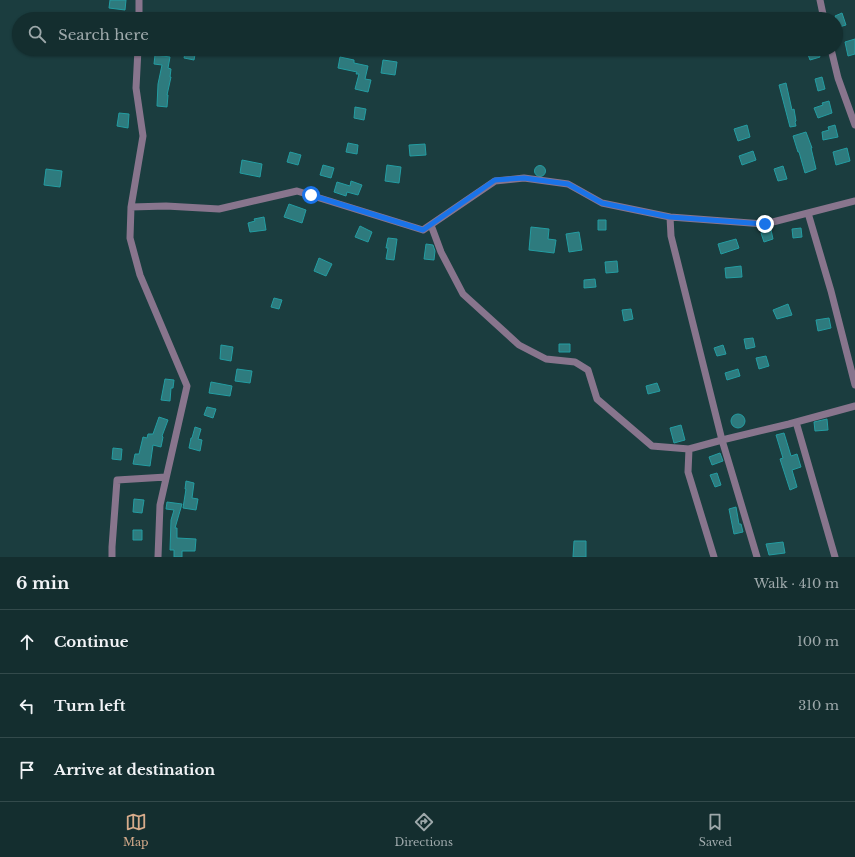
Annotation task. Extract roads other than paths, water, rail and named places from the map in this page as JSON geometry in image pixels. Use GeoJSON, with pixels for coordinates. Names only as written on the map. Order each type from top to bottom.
{"type":"FeatureCollection","features":[{"type":"Feature","properties":{"kind":"street"},"geometry":{"type":"LineString","coordinates":[[138,12],[139,0]]}},
{"type":"Feature","properties":{"kind":"street"},"geometry":{"type":"LineString","coordinates":[[820,0],[823,12]]}},
{"type":"Feature","properties":{"kind":"street"},"geometry":{"type":"LineString","coordinates":[[138,56],[136,88],[143,136],[131,207],[130,238],[140,275],[187,386],[160,505],[158,557]]}},
{"type":"Feature","properties":{"kind":"street"},"geometry":{"type":"LineString","coordinates":[[833,56],[838,78],[855,125]]}},
{"type":"Feature","properties":{"kind":"street"},"geometry":{"type":"LineString","coordinates":[[131,207],[166,206],[219,209],[297,191],[423,230],[495,180],[524,178],[568,184],[602,203],[670,217],[765,224],[855,200]]}},
{"type":"Feature","properties":{"kind":"street"},"geometry":{"type":"LineString","coordinates":[[808,213],[831,291],[855,385]]}},
{"type":"Feature","properties":{"kind":"street"},"geometry":{"type":"LineString","coordinates":[[670,217],[671,236],[722,440],[757,557]]}},
{"type":"Feature","properties":{"kind":"street"},"geometry":{"type":"LineString","coordinates":[[431,225],[441,252],[463,294],[519,345],[546,359],[575,362],[588,370],[597,399],[652,446],[689,449],[855,406]]}},
{"type":"Feature","properties":{"kind":"street"},"geometry":{"type":"LineString","coordinates":[[796,422],[835,557]]}},
{"type":"Feature","properties":{"kind":"street"},"geometry":{"type":"LineString","coordinates":[[689,449],[688,472],[714,557]]}},
{"type":"Feature","properties":{"kind":"street"},"geometry":{"type":"LineString","coordinates":[[112,557],[117,480],[166,478]]}}]}
